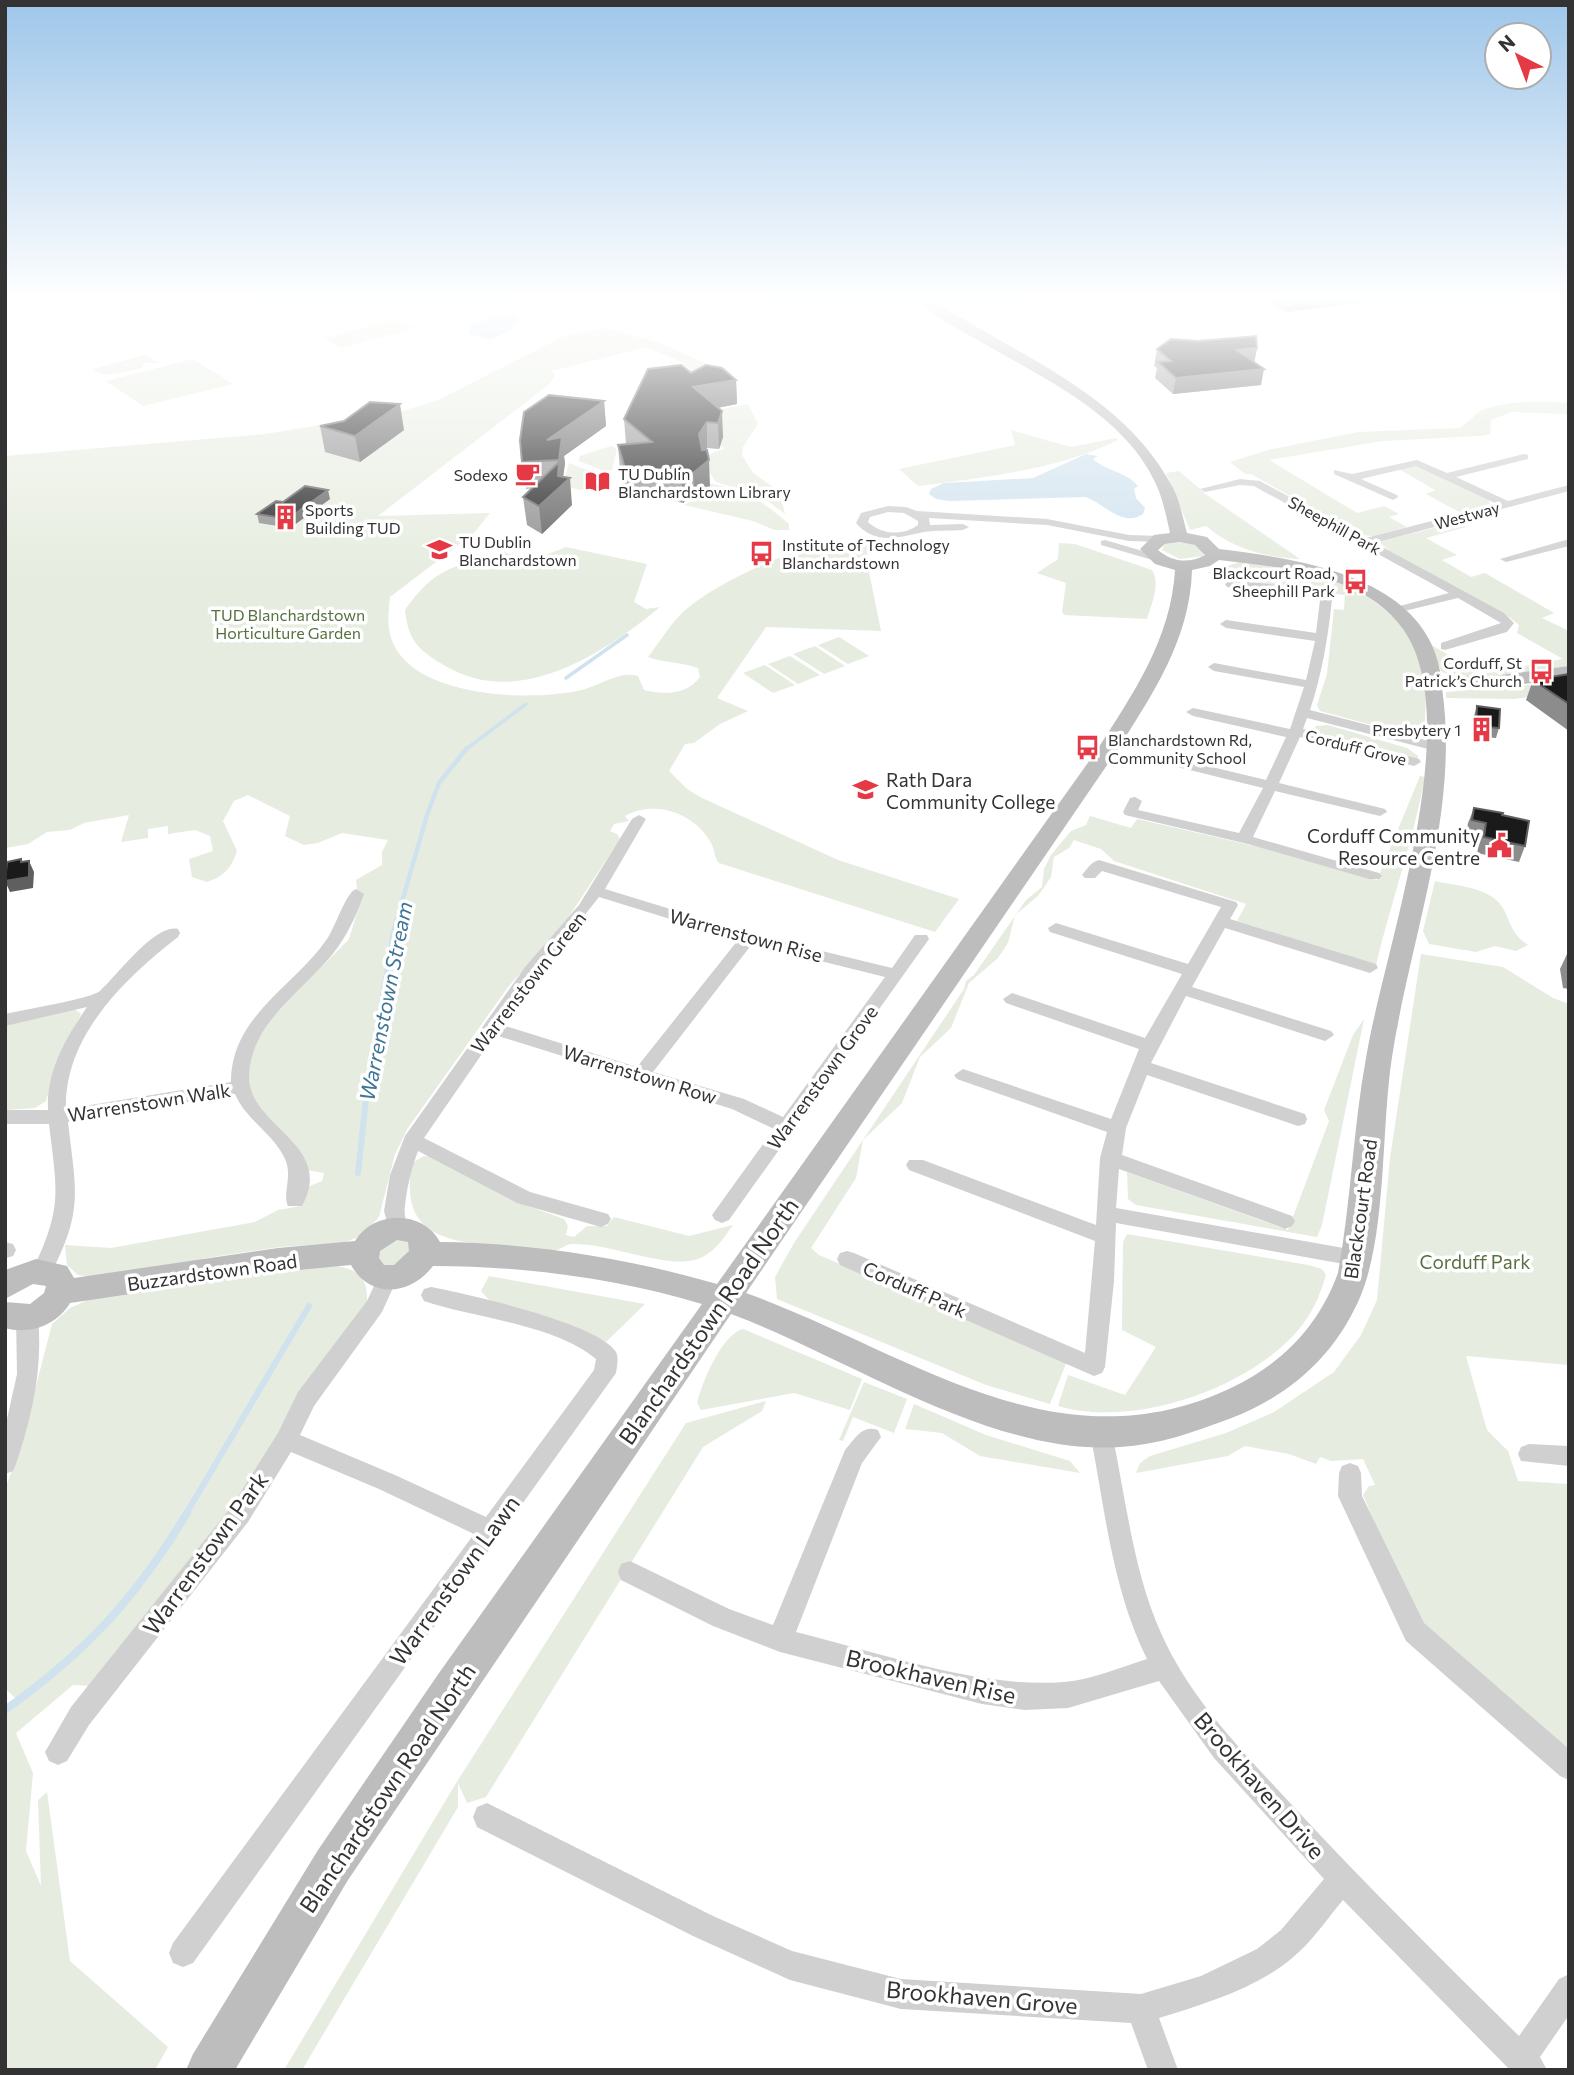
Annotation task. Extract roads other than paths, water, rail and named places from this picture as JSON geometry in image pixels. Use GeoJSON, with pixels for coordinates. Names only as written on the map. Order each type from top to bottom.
{"type":"FeatureCollection","features":[{"type":"Feature","properties":{"kind":"main road"},"geometry":{"type":"LineString","coordinates":[[1184,565],[1156,558],[1149,549],[1154,541],[1180,537],[1201,541],[1214,554]]}},
{"type":"Feature","properties":{"kind":"main road","name":"Blanchardstown Road North"},"geometry":{"type":"LineString","coordinates":[[209,2070],[333,1866],[453,1687],[1133,709],[1156,671],[1170,638],[1182,601],[1184,565]]}},
{"type":"Feature","properties":{"kind":"main road"},"geometry":{"type":"LineString","coordinates":[[426,1254],[466,1253],[559,1263],[725,1298]]}},
{"type":"Feature","properties":{"kind":"main road"},"geometry":{"type":"LineString","coordinates":[[16,1317],[52,1306],[51,1281]]}},
{"type":"Feature","properties":{"kind":"street"},"geometry":{"type":"LineString","coordinates":[[1079,394],[1126,429],[1160,473],[1171,496],[1180,537]]}},
{"type":"Feature","properties":{"kind":"street"},"geometry":{"type":"LineString","coordinates":[[1448,476],[1524,457]]}},
{"type":"Feature","properties":{"kind":"street"},"geometry":{"type":"LineString","coordinates":[[1350,478],[1417,463],[1507,504]]}},
{"type":"Feature","properties":{"kind":"street"},"geometry":{"type":"LineString","coordinates":[[1338,472],[1393,497]]}},
{"type":"Feature","properties":{"kind":"street","name":"Sheephill Park"},"geometry":{"type":"LineString","coordinates":[[1205,489],[1240,482],[1256,483],[1500,616],[1507,625],[1445,646]]}},
{"type":"Feature","properties":{"kind":"street","name":"Westway"},"geometry":{"type":"LineString","coordinates":[[1366,542],[1569,488]]}},
{"type":"Feature","properties":{"kind":"street"},"geometry":{"type":"LineString","coordinates":[[1156,558],[1080,537],[1035,529],[921,529],[910,534],[890,535],[871,531],[862,523],[865,515],[879,510],[897,509],[919,514],[1028,520],[1129,538],[1160,539]]}},
{"type":"Feature","properties":{"kind":"street"},"geometry":{"type":"LineString","coordinates":[[919,514],[925,523],[921,529]]}},
{"type":"Feature","properties":{"kind":"street"},"geometry":{"type":"LineString","coordinates":[[1506,559],[1569,542]]}},
{"type":"Feature","properties":{"kind":"street"},"geometry":{"type":"LineString","coordinates":[[1552,546],[1569,555]]}},
{"type":"Feature","properties":{"kind":"street"},"geometry":{"type":"LineString","coordinates":[[1184,565],[1205,563],[1214,554]]}},
{"type":"Feature","properties":{"kind":"street","name":"Blackcourt Road"},"geometry":{"type":"LineString","coordinates":[[725,1298],[976,1405],[1056,1429],[1101,1433],[1153,1428],[1209,1413],[1254,1394],[1288,1373],[1325,1332],[1348,1291],[1355,1258],[1378,1058],[1424,844],[1436,769],[1425,755],[1432,682],[1420,641],[1396,611],[1363,590],[1319,572],[1278,562],[1214,554]]}},
{"type":"Feature","properties":{"kind":"street","name":"Corduff Grove"},"geometry":{"type":"LineString","coordinates":[[1231,584],[1320,594],[1326,598],[1323,638],[1305,713],[1243,841]]}},
{"type":"Feature","properties":{"kind":"street"},"geometry":{"type":"LineString","coordinates":[[1396,611],[1460,594]]}},
{"type":"Feature","properties":{"kind":"street"},"geometry":{"type":"LineString","coordinates":[[1226,624],[1323,638]]}},
{"type":"Feature","properties":{"kind":"street"},"geometry":{"type":"LineString","coordinates":[[1214,667],[1313,685]]}},
{"type":"Feature","properties":{"kind":"street"},"geometry":{"type":"LineString","coordinates":[[1432,682],[1494,682],[1569,672]]}},
{"type":"Feature","properties":{"kind":"street","name":"Corduff Grove"},"geometry":{"type":"LineString","coordinates":[[1193,712],[1287,733],[1298,732],[1425,755]]}},
{"type":"Feature","properties":{"kind":"street","name":"Corduff Grove"},"geometry":{"type":"LineString","coordinates":[[1305,713],[1425,755]]}},
{"type":"Feature","properties":{"kind":"street"},"geometry":{"type":"LineString","coordinates":[[1166,760],[1380,812]]}},
{"type":"Feature","properties":{"kind":"street"},"geometry":{"type":"LineString","coordinates":[[1135,801],[1130,812],[1374,876]]}},
{"type":"Feature","properties":{"kind":"street","name":"Warrenstown Green"},"geometry":{"type":"LineString","coordinates":[[397,1228],[394,1211],[400,1175],[412,1141],[532,970],[596,891],[639,819]]}},
{"type":"Feature","properties":{"kind":"street"},"geometry":{"type":"LineString","coordinates":[[1090,875],[1099,865],[1230,905],[1221,921],[1370,968]]}},
{"type":"Feature","properties":{"kind":"street","name":"Warrenstown Rise"},"geometry":{"type":"LineString","coordinates":[[596,891],[748,938],[897,974]]}},
{"type":"Feature","properties":{"kind":"street","name":"Warrenstown Walk"},"geometry":{"type":"LineString","coordinates":[[295,1201],[299,1181],[296,1160],[251,1110],[240,1087],[241,1061],[248,1041],[272,1009],[332,947],[345,927],[356,894]]}},
{"type":"Feature","properties":{"kind":"street","name":"Corduff Park"},"geometry":{"type":"LineString","coordinates":[[847,1259],[1094,1367],[1104,1282],[1110,1158],[1117,1128],[1149,1046],[1221,921]]}},
{"type":"Feature","properties":{"kind":"street"},"geometry":{"type":"LineString","coordinates":[[1056,928],[1191,971]]}},
{"type":"Feature","properties":{"kind":"street"},"geometry":{"type":"LineString","coordinates":[[51,1281],[57,1240],[66,1208],[58,1094],[65,1064],[101,998],[149,950],[172,933]]}},
{"type":"Feature","properties":{"kind":"street"},"geometry":{"type":"LineString","coordinates":[[640,1076],[748,938]]}},
{"type":"Feature","properties":{"kind":"street","name":"Warrenstown Grove"},"geometry":{"type":"LineString","coordinates":[[722,1215],[921,939]]}},
{"type":"Feature","properties":{"kind":"street"},"geometry":{"type":"LineString","coordinates":[[1181,989],[1325,1035]]}},
{"type":"Feature","properties":{"kind":"street"},"geometry":{"type":"LineString","coordinates":[[5,1020],[101,998]]}},
{"type":"Feature","properties":{"kind":"street"},"geometry":{"type":"LineString","coordinates":[[1012,999],[1149,1046]]}},
{"type":"Feature","properties":{"kind":"street","name":"Warrenstown Row"},"geometry":{"type":"LineString","coordinates":[[491,1028],[738,1104],[787,1127]]}},
{"type":"Feature","properties":{"kind":"street"},"geometry":{"type":"LineString","coordinates":[[1140,1066],[1298,1119]]}},
{"type":"Feature","properties":{"kind":"street"},"geometry":{"type":"LineString","coordinates":[[963,1075],[1117,1128]]}},
{"type":"Feature","properties":{"kind":"street","name":"Warrenstown Walk"},"geometry":{"type":"LineString","coordinates":[[5,1117],[59,1117],[240,1087]]}},
{"type":"Feature","properties":{"kind":"street"},"geometry":{"type":"LineString","coordinates":[[412,1141],[453,1158],[516,1195],[552,1208],[601,1219]]}},
{"type":"Feature","properties":{"kind":"street"},"geometry":{"type":"LineString","coordinates":[[1110,1158],[1285,1221]]}},
{"type":"Feature","properties":{"kind":"street"},"geometry":{"type":"LineString","coordinates":[[916,1165],[1105,1237]]}},
{"type":"Feature","properties":{"kind":"street"},"geometry":{"type":"LineString","coordinates":[[1106,1214],[1355,1258]]}},
{"type":"Feature","properties":{"kind":"street"},"geometry":{"type":"LineString","coordinates":[[397,1228],[408,1229],[423,1238],[426,1254],[408,1273],[388,1277],[379,1276],[366,1267],[364,1252],[380,1234],[397,1228]]}},
{"type":"Feature","properties":{"kind":"street","name":"Buzzardstown Road"},"geometry":{"type":"LineString","coordinates":[[5,1287],[21,1276],[51,1281],[364,1252]]}},
{"type":"Feature","properties":{"kind":"street","name":"Warrenstown Park"},"geometry":{"type":"LineString","coordinates":[[58,1752],[80,1716],[240,1514],[286,1440],[306,1399],[375,1306],[388,1277]]}},
{"type":"Feature","properties":{"kind":"street","name":"Warrenstown Lawn"},"geometry":{"type":"LineString","coordinates":[[183,1953],[605,1373],[607,1356],[593,1344],[538,1324],[431,1295]]}},
{"type":"Feature","properties":{"kind":"street"},"geometry":{"type":"LineString","coordinates":[[5,1464],[27,1377],[16,1317]]}},
{"type":"Feature","properties":{"kind":"street","name":"Brookhaven Drive"},"geometry":{"type":"LineString","coordinates":[[1101,1433],[1122,1550],[1147,1626],[1164,1667],[1241,1770],[1342,1879],[1527,2064]]}},
{"type":"Feature","properties":{"kind":"street"},"geometry":{"type":"LineString","coordinates":[[780,1640],[853,1457],[870,1437]]}},
{"type":"Feature","properties":{"kind":"street"},"geometry":{"type":"LineString","coordinates":[[286,1440],[387,1482],[489,1530]]}},
{"type":"Feature","properties":{"kind":"street"},"geometry":{"type":"LineString","coordinates":[[1529,1454],[1569,1456]]}},
{"type":"Feature","properties":{"kind":"street"},"geometry":{"type":"LineString","coordinates":[[1350,1473],[1350,1496],[1415,1632],[1569,1767]]}},
{"type":"Feature","properties":{"kind":"street","name":"Brookhaven Rise"},"geometry":{"type":"LineString","coordinates":[[630,1572],[722,1618],[780,1640],[982,1691],[1025,1697],[1068,1695],[1164,1667]]}},
{"type":"Feature","properties":{"kind":"street","name":"Brookhaven Grove"},"geometry":{"type":"LineString","coordinates":[[488,1818],[703,1926],[790,1965],[901,1994],[1140,2009],[1205,1989],[1267,1959],[1298,1934],[1342,1879]]}},
{"type":"Feature","properties":{"kind":"street"},"geometry":{"type":"LineString","coordinates":[[1527,2064],[1569,1989]]}},
{"type":"Feature","properties":{"kind":"street"},"geometry":{"type":"LineString","coordinates":[[1140,2009],[1163,2070]]}},
{"type":"Feature","properties":{"kind":"water"},"geometry":{"type":"Polygon","coordinates":[[[1086,454],[1098,456],[1093,459],[1138,486],[1134,489],[1136,498],[1145,508],[1143,514],[1135,518],[1120,516],[1085,497],[949,501],[936,499],[929,494],[931,489],[944,483],[1033,478],[1086,454]]]}},
{"type":"Feature","properties":{"kind":"waterway","name":"Warrenstown Stream"},"geometry":{"type":"LineString","coordinates":[[566,678],[627,635]]}},
{"type":"Feature","properties":{"kind":"waterway","name":"Warrenstown Stream"},"geometry":{"type":"LineString","coordinates":[[466,749],[526,704]]}},
{"type":"Feature","properties":{"kind":"waterway","name":"Warrenstown Stream"},"geometry":{"type":"LineString","coordinates":[[368,1082],[393,933],[427,815],[439,783],[466,749]]}},
{"type":"Feature","properties":{"kind":"waterway","name":"Warrenstown Stream"},"geometry":{"type":"LineString","coordinates":[[358,1173],[368,1081]]}},
{"type":"Feature","properties":{"kind":"waterway","name":"Warrenstown Stream"},"geometry":{"type":"LineString","coordinates":[[186,1514],[309,1306]]}},
{"type":"Feature","properties":{"kind":"waterway","name":"Warrenstown Stream"},"geometry":{"type":"LineString","coordinates":[[5,1710],[60,1667],[107,1622],[148,1571],[187,1513]]}},
{"type":"Feature","properties":{"kind":"place","name":"Sodexo"},"geometry":{"type":"Point","coordinates":[528,474]}},
{"type":"Feature","properties":{"kind":"place","name":"TU Dublin Blanchardstown Library"},"geometry":{"type":"Point","coordinates":[598,482]}},
{"type":"Feature","properties":{"kind":"place","name":"Sports Building TUD"},"geometry":{"type":"Point","coordinates":[285,518]}},
{"type":"Feature","properties":{"kind":"place","name":"TU Dublin Blanchardstown"},"geometry":{"type":"Point","coordinates":[439,550]}},
{"type":"Feature","properties":{"kind":"place","name":"Institute of Technology Blanchardstown"},"geometry":{"type":"Point","coordinates":[762,553]}},
{"type":"Feature","properties":{"kind":"place","name":"Blackcourt Road, Sheephill Park"},"geometry":{"type":"Point","coordinates":[1355,581]}},
{"type":"Feature","properties":{"kind":"place","name":"Corduff, St Patrick’s Church"},"geometry":{"type":"Point","coordinates":[1542,671]}},
{"type":"Feature","properties":{"kind":"place","name":"Presbytery 1"},"geometry":{"type":"Point","coordinates":[1481,729]}},
{"type":"Feature","properties":{"kind":"place","name":"Blanchardstown Rd, Community School"},"geometry":{"type":"Point","coordinates":[1088,748]}},
{"type":"Feature","properties":{"kind":"place","name":"Rath Dara Community College"},"geometry":{"type":"Point","coordinates":[866,790]}},
{"type":"Feature","properties":{"kind":"place","name":"Corduff Community Resource Centre"},"geometry":{"type":"Point","coordinates":[1500,846]}},
{"type":"Feature","properties":{"kind":"park label","name":"TUD Blanchardstown Horticulture Garden"},"geometry":{"type":"Point","coordinates":[288,623]}}]}
